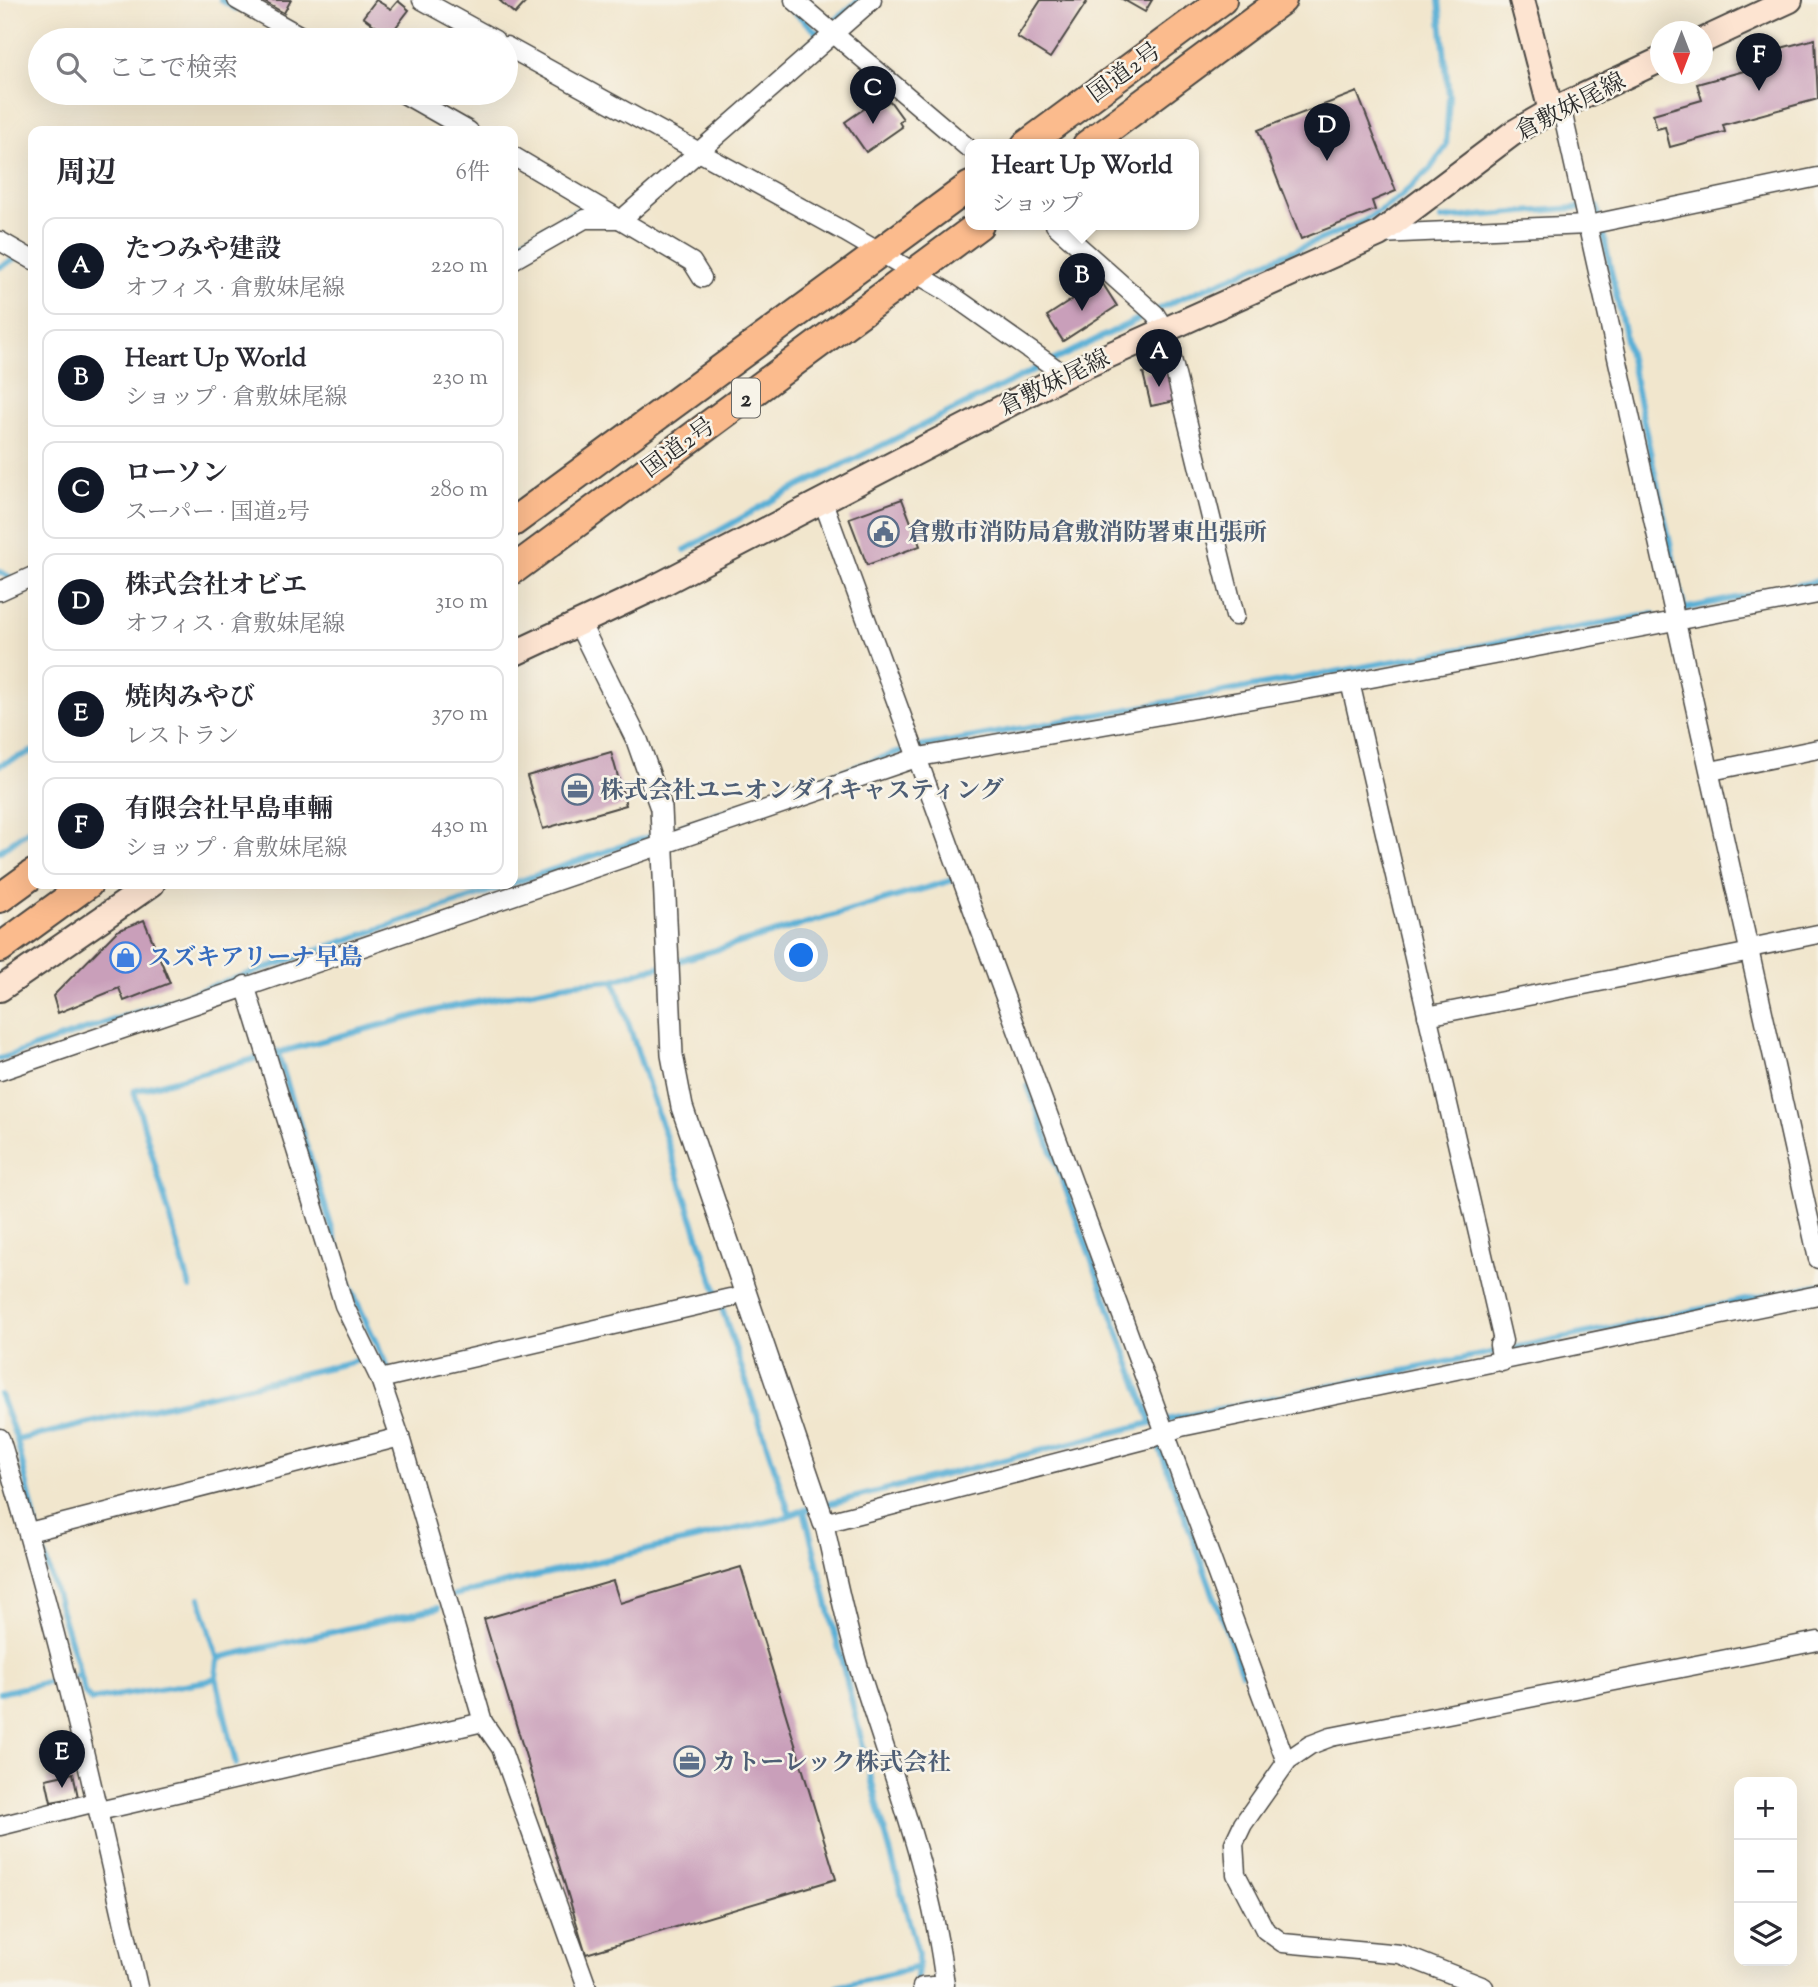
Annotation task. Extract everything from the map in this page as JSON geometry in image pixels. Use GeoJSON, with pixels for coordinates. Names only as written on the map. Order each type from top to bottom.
{"type":"FeatureCollection","features":[{"type":"Feature","properties":{"kind":"highway","name":"国道2号"},"geometry":{"type":"LineString","coordinates":[[1034,139],[1222,0]]}},
{"type":"Feature","properties":{"kind":"highway","name":"国道2号"},"geometry":{"type":"LineString","coordinates":[[1095,139],[1282,0]]}},
{"type":"Feature","properties":{"kind":"highway","name":"国道2号"},"geometry":{"type":"LineString","coordinates":[[518,518],[965,190]]}},
{"type":"Feature","properties":{"kind":"highway","name":"国道2号"},"geometry":{"type":"LineString","coordinates":[[518,566],[972,230]]}},
{"type":"Feature","properties":{"kind":"highway"},"geometry":{"type":"LineString","coordinates":[[0,898],[28,878]]}},
{"type":"Feature","properties":{"kind":"highway"},"geometry":{"type":"LineString","coordinates":[[0,948],[81,889]]}},
{"type":"Feature","properties":{"kind":"main road"},"geometry":{"type":"LineString","coordinates":[[1522,0],[1556,109]]}},
{"type":"Feature","properties":{"kind":"main road"},"geometry":{"type":"LineString","coordinates":[[1713,36],[1790,0]]}},
{"type":"Feature","properties":{"kind":"main road","name":"倉敷妹尾線"},"geometry":{"type":"LineString","coordinates":[[518,652],[652,589],[1062,372],[1156,316],[1379,234],[1513,133],[1556,109],[1650,65]]}},
{"type":"Feature","properties":{"kind":"main road"},"geometry":{"type":"LineString","coordinates":[[0,989],[145,889]]}},
{"type":"Feature","properties":{"kind":"street"},"geometry":{"type":"LineString","coordinates":[[237,0],[287,28]]}},
{"type":"Feature","properties":{"kind":"street"},"geometry":{"type":"LineString","coordinates":[[422,0],[473,28]]}},
{"type":"Feature","properties":{"kind":"street"},"geometry":{"type":"LineString","coordinates":[[794,0],[965,145]]}},
{"type":"Feature","properties":{"kind":"street"},"geometry":{"type":"LineString","coordinates":[[518,257],[585,219],[622,219],[700,153],[827,29],[872,0]]}},
{"type":"Feature","properties":{"kind":"street"},"geometry":{"type":"LineString","coordinates":[[518,53],[880,252],[957,298],[1062,372]]}},
{"type":"Feature","properties":{"kind":"street"},"geometry":{"type":"LineString","coordinates":[[423,105],[460,126]]}},
{"type":"Feature","properties":{"kind":"street"},"geometry":{"type":"LineString","coordinates":[[1556,109],[1592,217],[1677,622],[1818,1259]]}},
{"type":"Feature","properties":{"kind":"street"},"geometry":{"type":"LineString","coordinates":[[518,159],[692,262],[702,278]]}},
{"type":"Feature","properties":{"kind":"street"},"geometry":{"type":"LineString","coordinates":[[1379,234],[1592,217],[1818,177]]}},
{"type":"Feature","properties":{"kind":"street"},"geometry":{"type":"LineString","coordinates":[[1061,230],[1156,316],[1236,617]]}},
{"type":"Feature","properties":{"kind":"street"},"geometry":{"type":"LineString","coordinates":[[0,241],[25,255]]}},
{"type":"Feature","properties":{"kind":"street"},"geometry":{"type":"LineString","coordinates":[[822,499],[917,751],[1159,1430],[1286,1762]]}},
{"type":"Feature","properties":{"kind":"street"},"geometry":{"type":"LineString","coordinates":[[0,1071],[663,842],[917,751],[1350,682],[1818,594]]}},
{"type":"Feature","properties":{"kind":"street"},"geometry":{"type":"LineString","coordinates":[[579,623],[637,740],[662,808],[672,1055],[682,1107],[824,1523],[854,1650],[893,1767],[933,1910],[945,1986],[922,1987]]}},
{"type":"Feature","properties":{"kind":"street"},"geometry":{"type":"LineString","coordinates":[[1350,682],[1503,1341],[1501,1355]]}},
{"type":"Feature","properties":{"kind":"street"},"geometry":{"type":"LineString","coordinates":[[1711,771],[1818,749]]}},
{"type":"Feature","properties":{"kind":"street"},"geometry":{"type":"LineString","coordinates":[[1427,1016],[1818,934]]}},
{"type":"Feature","properties":{"kind":"street"},"geometry":{"type":"LineString","coordinates":[[244,985],[344,1305],[387,1377],[400,1437],[483,1722],[501,1748],[587,1987]]}},
{"type":"Feature","properties":{"kind":"street"},"geometry":{"type":"LineString","coordinates":[[824,1523],[1159,1430],[1501,1355],[1818,1295]]}},
{"type":"Feature","properties":{"kind":"street"},"geometry":{"type":"LineString","coordinates":[[387,1377],[724,1300]]}},
{"type":"Feature","properties":{"kind":"street"},"geometry":{"type":"LineString","coordinates":[[34,1531],[400,1437]]}},
{"type":"Feature","properties":{"kind":"street"},"geometry":{"type":"LineString","coordinates":[[0,1438],[34,1531],[138,1987]]}},
{"type":"Feature","properties":{"kind":"street"},"geometry":{"type":"LineString","coordinates":[[1484,1987],[1400,1954],[1283,1943],[1265,1930],[1236,1874],[1234,1843],[1286,1762],[1310,1745],[1331,1737],[1818,1641]]}},
{"type":"Feature","properties":{"kind":"street"},"geometry":{"type":"LineString","coordinates":[[0,1826],[483,1722]]}},
{"type":"Feature","properties":{"kind":"building"},"geometry":{"type":"Polygon","coordinates":[[[261,0],[291,0],[284,13],[261,0]]]}},
{"type":"Feature","properties":{"kind":"building"},"geometry":{"type":"Polygon","coordinates":[[[376,0],[391,9],[398,1],[409,10],[395,28],[378,28],[363,17],[376,0]]]}},
{"type":"Feature","properties":{"kind":"building"},"geometry":{"type":"Polygon","coordinates":[[[499,0],[528,0],[515,14],[499,0]]]}},
{"type":"Feature","properties":{"kind":"building"},"geometry":{"type":"Polygon","coordinates":[[[1041,0],[1088,0],[1050,58],[1017,37],[1041,0]]]}},
{"type":"Feature","properties":{"kind":"building"},"geometry":{"type":"Polygon","coordinates":[[[1124,0],[1152,0],[1145,12],[1124,0]]]}},
{"type":"Feature","properties":{"kind":"building"},"geometry":{"type":"Polygon","coordinates":[[[1815,39],[1818,99],[1723,125],[1725,132],[1670,147],[1665,127],[1657,129],[1653,114],[1702,100],[1697,84],[1713,84],[1713,80],[1780,61],[1777,49],[1815,39]]]}},
{"type":"Feature","properties":{"kind":"building"},"geometry":{"type":"Polygon","coordinates":[[[1357,92],[1396,191],[1372,201],[1375,210],[1301,239],[1258,130],[1357,92]]]}},
{"type":"Feature","properties":{"kind":"building"},"geometry":{"type":"Polygon","coordinates":[[[878,94],[885,104],[890,101],[903,119],[899,122],[902,127],[866,152],[845,122],[868,106],[865,102],[878,94]]]}},
{"type":"Feature","properties":{"kind":"building"},"geometry":{"type":"Polygon","coordinates":[[[1101,281],[1117,306],[1063,341],[1047,316],[1101,281]]]}},
{"type":"Feature","properties":{"kind":"building"},"geometry":{"type":"Polygon","coordinates":[[[1167,368],[1175,401],[1151,406],[1143,373],[1167,368]]]}},
{"type":"Feature","properties":{"kind":"building","name":"倉敷市消防局倉敷消防署東出張所"},"geometry":{"type":"Polygon","coordinates":[[[902,499],[920,546],[867,565],[849,518],[902,499]]]}},
{"type":"Feature","properties":{"kind":"building","name":"株式会社ユニオンダイキャスティング"},"geometry":{"type":"Polygon","coordinates":[[[611,752],[626,805],[543,829],[527,776],[611,752]]]}},
{"type":"Feature","properties":{"kind":"building","name":"スズキアリーナ早島"},"geometry":{"type":"Polygon","coordinates":[[[144,920],[170,983],[124,1001],[119,988],[58,1013],[53,996],[117,931],[144,920]]]}},
{"type":"Feature","properties":{"kind":"building"},"geometry":{"type":"Polygon","coordinates":[[[741,1567],[836,1879],[586,1954],[484,1619],[613,1581],[620,1603],[741,1567]]]}},
{"type":"Feature","properties":{"kind":"building"},"geometry":{"type":"Polygon","coordinates":[[[73,1773],[78,1797],[51,1802],[46,1779],[73,1773]]]}},
{"type":"Feature","properties":{"kind":"waterway"},"geometry":{"type":"LineString","coordinates":[[221,0],[236,9]]}},
{"type":"Feature","properties":{"kind":"waterway"},"geometry":{"type":"LineString","coordinates":[[781,0],[819,34]]}},
{"type":"Feature","properties":{"kind":"waterway"},"geometry":{"type":"LineString","coordinates":[[787,63],[859,0]]}},
{"type":"Feature","properties":{"kind":"waterway"},"geometry":{"type":"LineString","coordinates":[[685,550],[780,496],[1036,369],[1177,300],[1364,221],[1399,198],[1430,169],[1446,146],[1449,96],[1439,0]]}},
{"type":"Feature","properties":{"kind":"waterway"},"geometry":{"type":"LineString","coordinates":[[1441,219],[1597,206],[1684,608]]}},
{"type":"Feature","properties":{"kind":"waterway"},"geometry":{"type":"LineString","coordinates":[[518,243],[584,207],[588,208]]}},
{"type":"Feature","properties":{"kind":"waterway"},"geometry":{"type":"LineString","coordinates":[[0,267],[19,256]]}},
{"type":"Feature","properties":{"kind":"waterway"},"geometry":{"type":"LineString","coordinates":[[0,572],[13,579]]}},
{"type":"Feature","properties":{"kind":"waterway"},"geometry":{"type":"LineString","coordinates":[[1683,609],[1818,581]]}},
{"type":"Feature","properties":{"kind":"waterway"},"geometry":{"type":"LineString","coordinates":[[0,601],[28,588]]}},
{"type":"Feature","properties":{"kind":"waterway"},"geometry":{"type":"LineString","coordinates":[[668,831],[908,749],[1654,614]]}},
{"type":"Feature","properties":{"kind":"waterway"},"geometry":{"type":"LineString","coordinates":[[0,765],[28,753]]}},
{"type":"Feature","properties":{"kind":"waterway"},"geometry":{"type":"LineString","coordinates":[[0,851],[28,831]]}},
{"type":"Feature","properties":{"kind":"waterway"},"geometry":{"type":"LineString","coordinates":[[518,882],[657,834]]}},
{"type":"Feature","properties":{"kind":"waterway"},"geometry":{"type":"LineString","coordinates":[[190,1288],[134,1091],[445,1008],[574,983],[614,980],[953,880]]}},
{"type":"Feature","properties":{"kind":"waterway"},"geometry":{"type":"LineString","coordinates":[[0,1059],[496,889]]}},
{"type":"Feature","properties":{"kind":"waterway"},"geometry":{"type":"LineString","coordinates":[[614,980],[790,1515]]}},
{"type":"Feature","properties":{"kind":"waterway"},"geometry":{"type":"LineString","coordinates":[[277,1051],[350,1287],[391,1375]]}},
{"type":"Feature","properties":{"kind":"waterway"},"geometry":{"type":"LineString","coordinates":[[1028,1086],[1152,1424]]}},
{"type":"Feature","properties":{"kind":"waterway"},"geometry":{"type":"LineString","coordinates":[[454,1595],[780,1519],[804,1510],[1151,1423],[1818,1285]]}},
{"type":"Feature","properties":{"kind":"waterway"},"geometry":{"type":"LineString","coordinates":[[0,1395],[17,1440],[356,1361]]}},
{"type":"Feature","properties":{"kind":"waterway"},"geometry":{"type":"LineString","coordinates":[[1156,1438],[1242,1673]]}},
{"type":"Feature","properties":{"kind":"waterway"},"geometry":{"type":"LineString","coordinates":[[17,1440],[38,1534],[80,1674]]}},
{"type":"Feature","properties":{"kind":"waterway"},"geometry":{"type":"LineString","coordinates":[[804,1510],[918,1954],[918,1967],[837,1987]]}},
{"type":"Feature","properties":{"kind":"waterway"},"geometry":{"type":"LineString","coordinates":[[200,1598],[218,1660]]}},
{"type":"Feature","properties":{"kind":"waterway"},"geometry":{"type":"LineString","coordinates":[[75,1676],[80,1674],[84,1692],[91,1700],[208,1681],[216,1677],[218,1660],[222,1657],[438,1608]]}},
{"type":"Feature","properties":{"kind":"waterway"},"geometry":{"type":"LineString","coordinates":[[216,1677],[236,1764]]}},
{"type":"Feature","properties":{"kind":"waterway"},"geometry":{"type":"LineString","coordinates":[[0,1693],[53,1681]]}},
{"type":"Feature","properties":{"kind":"waterway"},"geometry":{"type":"LineString","coordinates":[[916,1987],[918,1967]]}},
{"type":"Feature","properties":{"kind":"place","name":"有限会社早島車輛"},"geometry":{"type":"Point","coordinates":[1759,91]}},
{"type":"Feature","properties":{"kind":"place","name":"ローソン"},"geometry":{"type":"Point","coordinates":[873,124]}},
{"type":"Feature","properties":{"kind":"place","name":"株式会社オビエ"},"geometry":{"type":"Point","coordinates":[1327,161]}},
{"type":"Feature","properties":{"kind":"place","name":"Heart Up World"},"geometry":{"type":"Point","coordinates":[1082,311]}},
{"type":"Feature","properties":{"kind":"place","name":"たつみや建設"},"geometry":{"type":"Point","coordinates":[1159,387]}},
{"type":"Feature","properties":{"kind":"place","name":"倉敷市消防局倉敷消防署東出張所"},"geometry":{"type":"Point","coordinates":[884,532]}},
{"type":"Feature","properties":{"kind":"place","name":"株式会社ユニオンダイキャスティング"},"geometry":{"type":"Point","coordinates":[577,790]}},
{"type":"Feature","properties":{"kind":"place","name":"スズキアリーナ早島"},"geometry":{"type":"Point","coordinates":[125,957]}},
{"type":"Feature","properties":{"kind":"place","name":"カトーレック株式会社"},"geometry":{"type":"Point","coordinates":[689,1762]}},
{"type":"Feature","properties":{"kind":"place","name":"焼肉みやび"},"geometry":{"type":"Point","coordinates":[62,1788]}}]}
